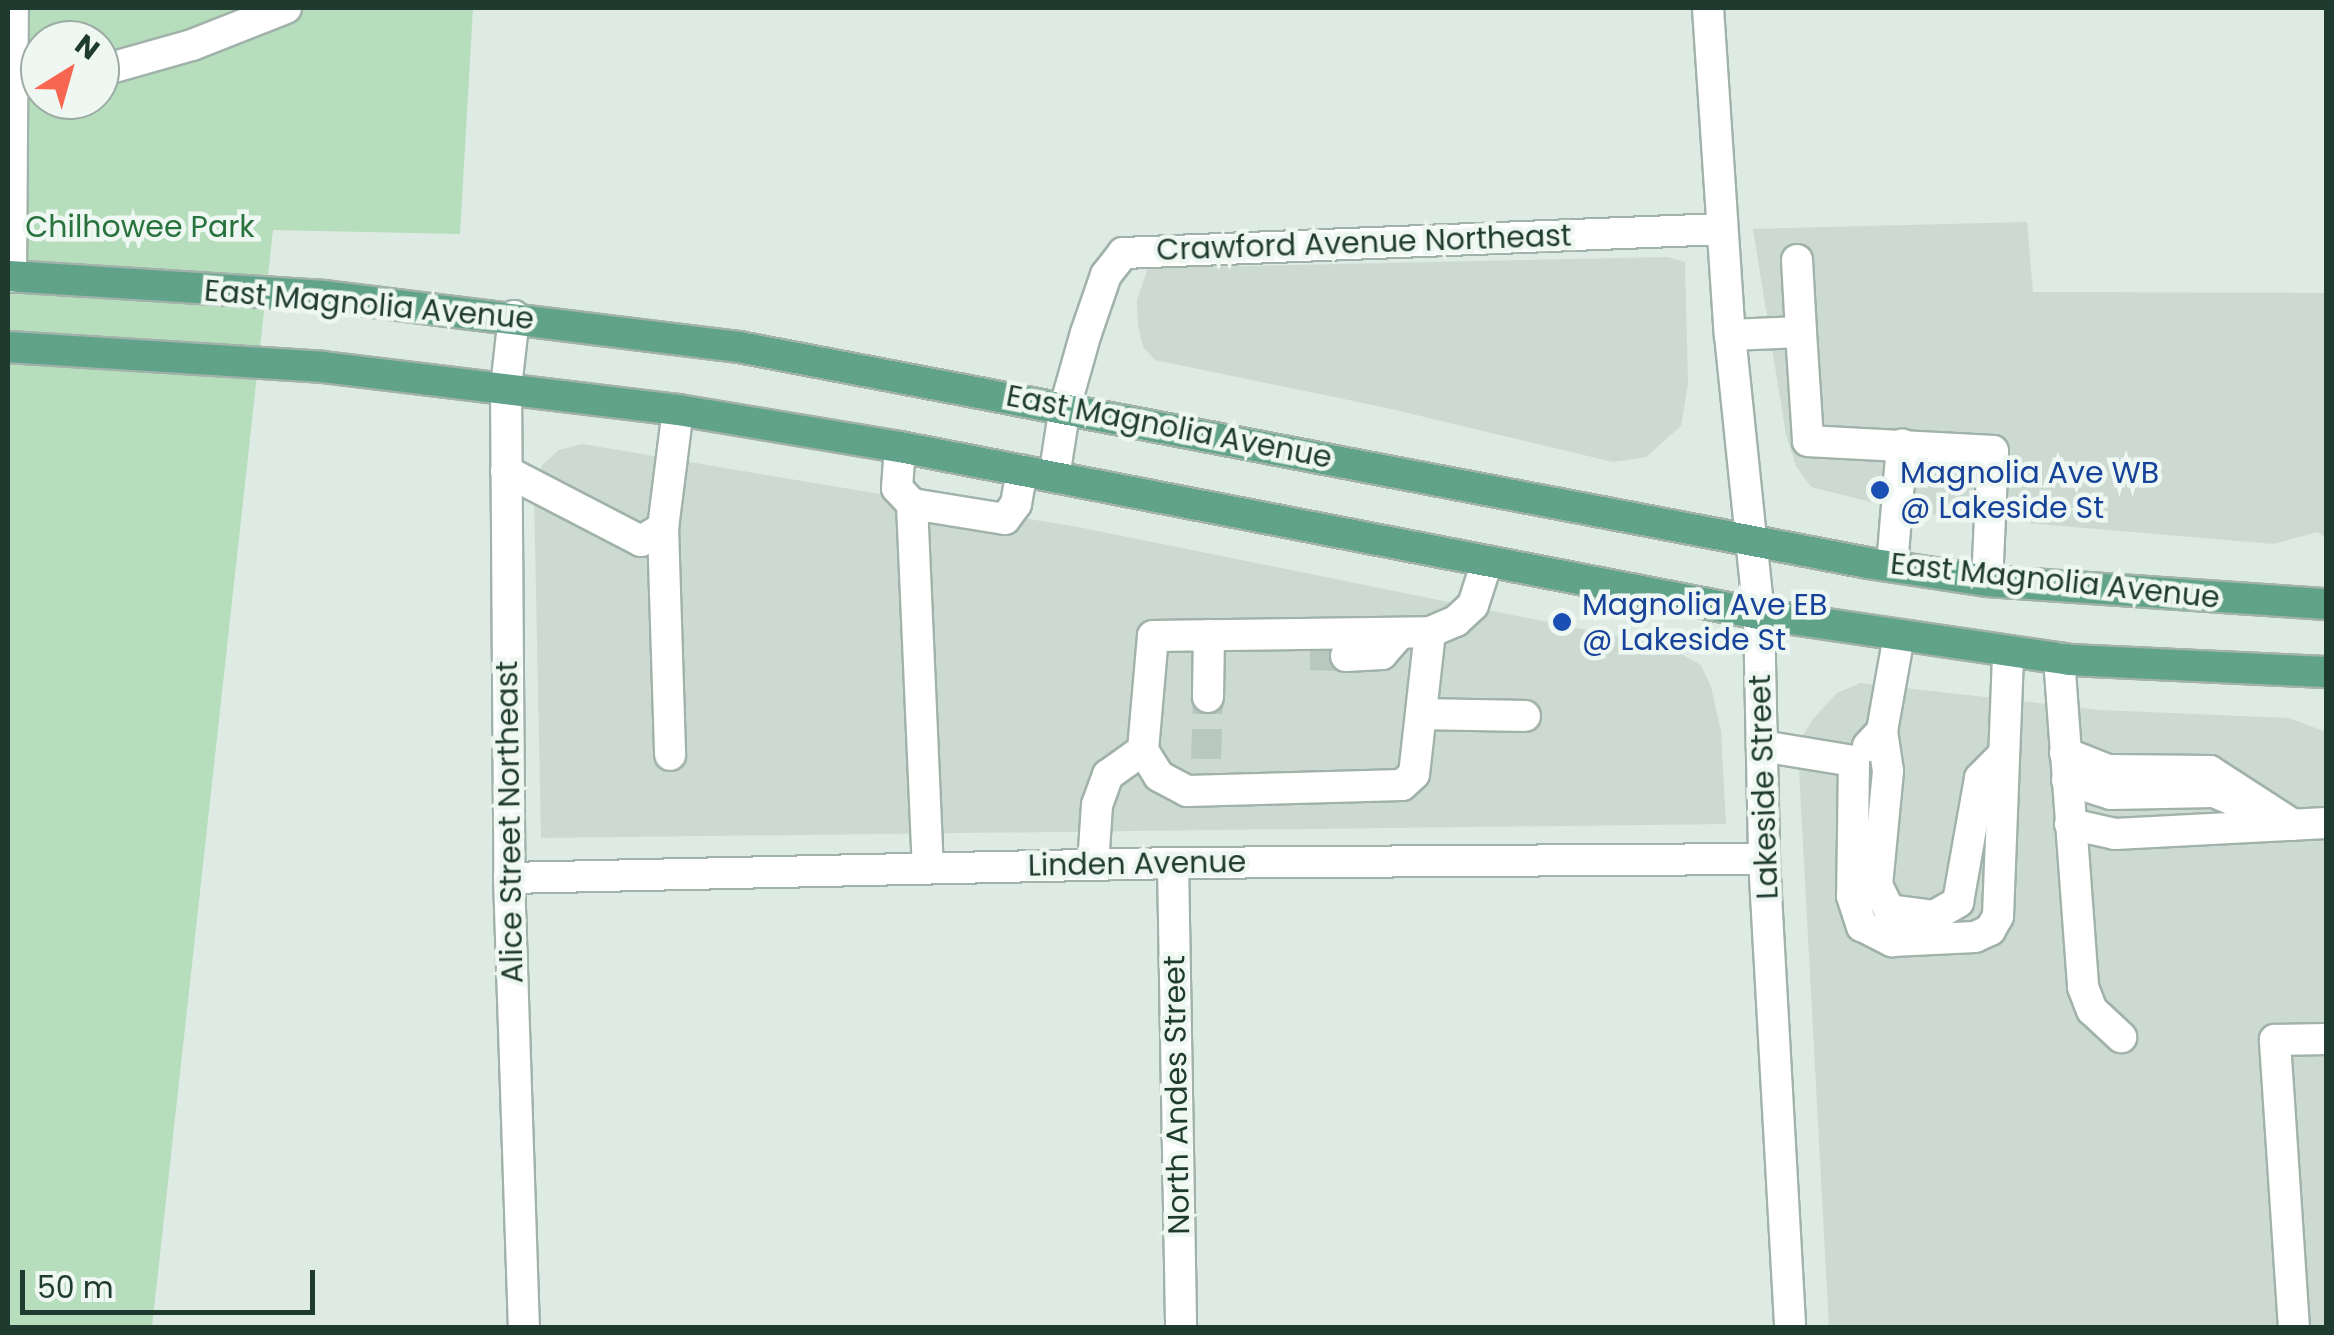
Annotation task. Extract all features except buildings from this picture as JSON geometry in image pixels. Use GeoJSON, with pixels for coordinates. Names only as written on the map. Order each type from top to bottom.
{"type":"FeatureCollection","features":[{"type":"Feature","properties":{"kind":"main road","name":"East Magnolia Avenue"},"geometry":{"type":"LineString","coordinates":[[10,277],[324,296],[514,316],[739,347],[1892,566],[1986,581],[2326,604]]}},
{"type":"Feature","properties":{"kind":"main road"},"geometry":{"type":"LineString","coordinates":[[8,347],[322,368],[678,410],[900,447],[1759,614],[2058,658],[2326,672]]}},
{"type":"Feature","properties":{"kind":"street"},"geometry":{"type":"LineString","coordinates":[[10,277],[8,83],[13,8]]}},
{"type":"Feature","properties":{"kind":"street"},"geometry":{"type":"LineString","coordinates":[[120,65],[192,45],[286,8]]}},
{"type":"Feature","properties":{"kind":"street","name":"Lakeside Street"},"geometry":{"type":"LineString","coordinates":[[1708,8],[1730,336],[1759,614],[1764,859],[1790,1328]]}},
{"type":"Feature","properties":{"kind":"street","name":"Crawford Avenue Northeast"},"geometry":{"type":"LineString","coordinates":[[1054,477],[1065,407],[1098,295],[1123,252],[1722,229]]}},
{"type":"Feature","properties":{"kind":"street"},"geometry":{"type":"LineString","coordinates":[[1797,260],[1808,440],[1993,451],[1986,581]]}},
{"type":"Feature","properties":{"kind":"street","name":"Alice Street Northeast"},"geometry":{"type":"LineString","coordinates":[[514,316],[506,387],[509,878],[524,1328]]}},
{"type":"Feature","properties":{"kind":"street"},"geometry":{"type":"LineString","coordinates":[[1730,336],[1801,332]]}},
{"type":"Feature","properties":{"kind":"street"},"geometry":{"type":"LineString","coordinates":[[670,755],[663,528],[678,410]]}},
{"type":"Feature","properties":{"kind":"street"},"geometry":{"type":"LineString","coordinates":[[1892,566],[1902,444]]}},
{"type":"Feature","properties":{"kind":"street"},"geometry":{"type":"LineString","coordinates":[[900,447],[897,488],[912,504],[1004,519],[1016,504],[1022,471]]}},
{"type":"Feature","properties":{"kind":"street"},"geometry":{"type":"LineString","coordinates":[[506,470],[641,542],[663,528]]}},
{"type":"Feature","properties":{"kind":"street"},"geometry":{"type":"LineString","coordinates":[[912,504],[928,868]]}},
{"type":"Feature","properties":{"kind":"street"},"geometry":{"type":"LineString","coordinates":[[1415,632],[1421,714],[1414,774],[1402,785],[1206,774],[1187,790],[1159,776],[1143,750],[1153,636],[1415,632],[1456,621],[1474,606],[1487,562]]}},
{"type":"Feature","properties":{"kind":"street"},"geometry":{"type":"LineString","coordinates":[[1346,656],[1382,654],[1415,632]]}},
{"type":"Feature","properties":{"kind":"street"},"geometry":{"type":"LineString","coordinates":[[1248,634],[1268,646],[1310,655]]}},
{"type":"Feature","properties":{"kind":"street"},"geometry":{"type":"LineString","coordinates":[[1208,697],[1209,635]]}},
{"type":"Feature","properties":{"kind":"street"},"geometry":{"type":"LineString","coordinates":[[1899,636],[1882,731],[1888,771],[1878,885],[1889,910],[1934,916],[1958,902],[1980,778],[2004,754]]}},
{"type":"Feature","properties":{"kind":"street"},"geometry":{"type":"LineString","coordinates":[[1882,731],[1854,762],[1856,916],[1874,935],[1892,941],[1975,937],[1990,930],[1998,916],[2008,652]]}},
{"type":"Feature","properties":{"kind":"street"},"geometry":{"type":"LineString","coordinates":[[2058,658],[2082,987],[2092,1010],[2120,1037]]}},
{"type":"Feature","properties":{"kind":"street"},"geometry":{"type":"LineString","coordinates":[[1421,714],[1525,716]]}},
{"type":"Feature","properties":{"kind":"street"},"geometry":{"type":"LineString","coordinates":[[1762,746],[1854,762]]}},
{"type":"Feature","properties":{"kind":"street"},"geometry":{"type":"LineString","coordinates":[[1093,864],[1096,805],[1108,775],[1143,750]]}},
{"type":"Feature","properties":{"kind":"street"},"geometry":{"type":"LineString","coordinates":[[2069,801],[2108,770],[2210,771],[2293,825]]}},
{"type":"Feature","properties":{"kind":"street"},"geometry":{"type":"LineString","coordinates":[[2069,801],[2095,854],[2207,847],[2293,825],[2326,823]]}},
{"type":"Feature","properties":{"kind":"street"},"geometry":{"type":"LineString","coordinates":[[2069,801],[2111,814],[2216,810],[2293,825]]}},
{"type":"Feature","properties":{"kind":"street","name":"Linden Avenue"},"geometry":{"type":"LineString","coordinates":[[509,878],[1173,862],[1764,859]]}},
{"type":"Feature","properties":{"kind":"street","name":"North Andes Street"},"geometry":{"type":"LineString","coordinates":[[1173,862],[1182,1328]]}},
{"type":"Feature","properties":{"kind":"street"},"geometry":{"type":"LineString","coordinates":[[2294,1328],[2275,1040],[2326,1039]]}},
{"type":"Feature","properties":{"kind":"shaded area"},"geometry":{"type":"Polygon","coordinates":[[[2027,222],[2033,292],[2326,293],[2326,539],[2318,532],[2273,544],[1911,512],[1811,487],[1796,466],[1786,435],[1753,229],[2027,222]]]}},
{"type":"Feature","properties":{"kind":"shaded area"},"geometry":{"type":"Polygon","coordinates":[[[1668,257],[1685,262],[1688,384],[1681,426],[1646,457],[1613,462],[1387,408],[1155,360],[1143,347],[1138,326],[1137,300],[1148,268],[1668,257]]]}},
{"type":"Feature","properties":{"kind":"shaded area"},"geometry":{"type":"Polygon","coordinates":[[[582,444],[1083,528],[1666,646],[1701,665],[1711,687],[1721,731],[1726,824],[541,838],[534,492],[542,465],[559,450],[582,444]]]}},
{"type":"Feature","properties":{"kind":"shaded area"},"geometry":{"type":"Polygon","coordinates":[[[1860,683],[2100,710],[2289,718],[2326,732],[2326,1327],[1829,1327],[1800,740],[1837,693],[1860,683]]]}},
{"type":"Feature","properties":{"kind":"green space","name":"Chilhowee Park"},"geometry":{"type":"Polygon","coordinates":[[[8,8],[473,8],[460,234],[273,230],[152,1327],[8,1328],[8,8]]]}},
{"type":"Feature","properties":{"kind":"tunnel"},"geometry":{"type":"LineString","coordinates":[[1310,655],[1346,656]]}},
{"type":"Feature","properties":{"kind":"tunnel"},"geometry":{"type":"LineString","coordinates":[[1206,759],[1208,697]]}},
{"type":"Feature","properties":{"kind":"place","name":"Magnolia Ave WB @ Lakeside St"},"geometry":{"type":"Point","coordinates":[1880,490]}},
{"type":"Feature","properties":{"kind":"place","name":"Magnolia Ave EB @ Lakeside St"},"geometry":{"type":"Point","coordinates":[1562,622]}}]}
